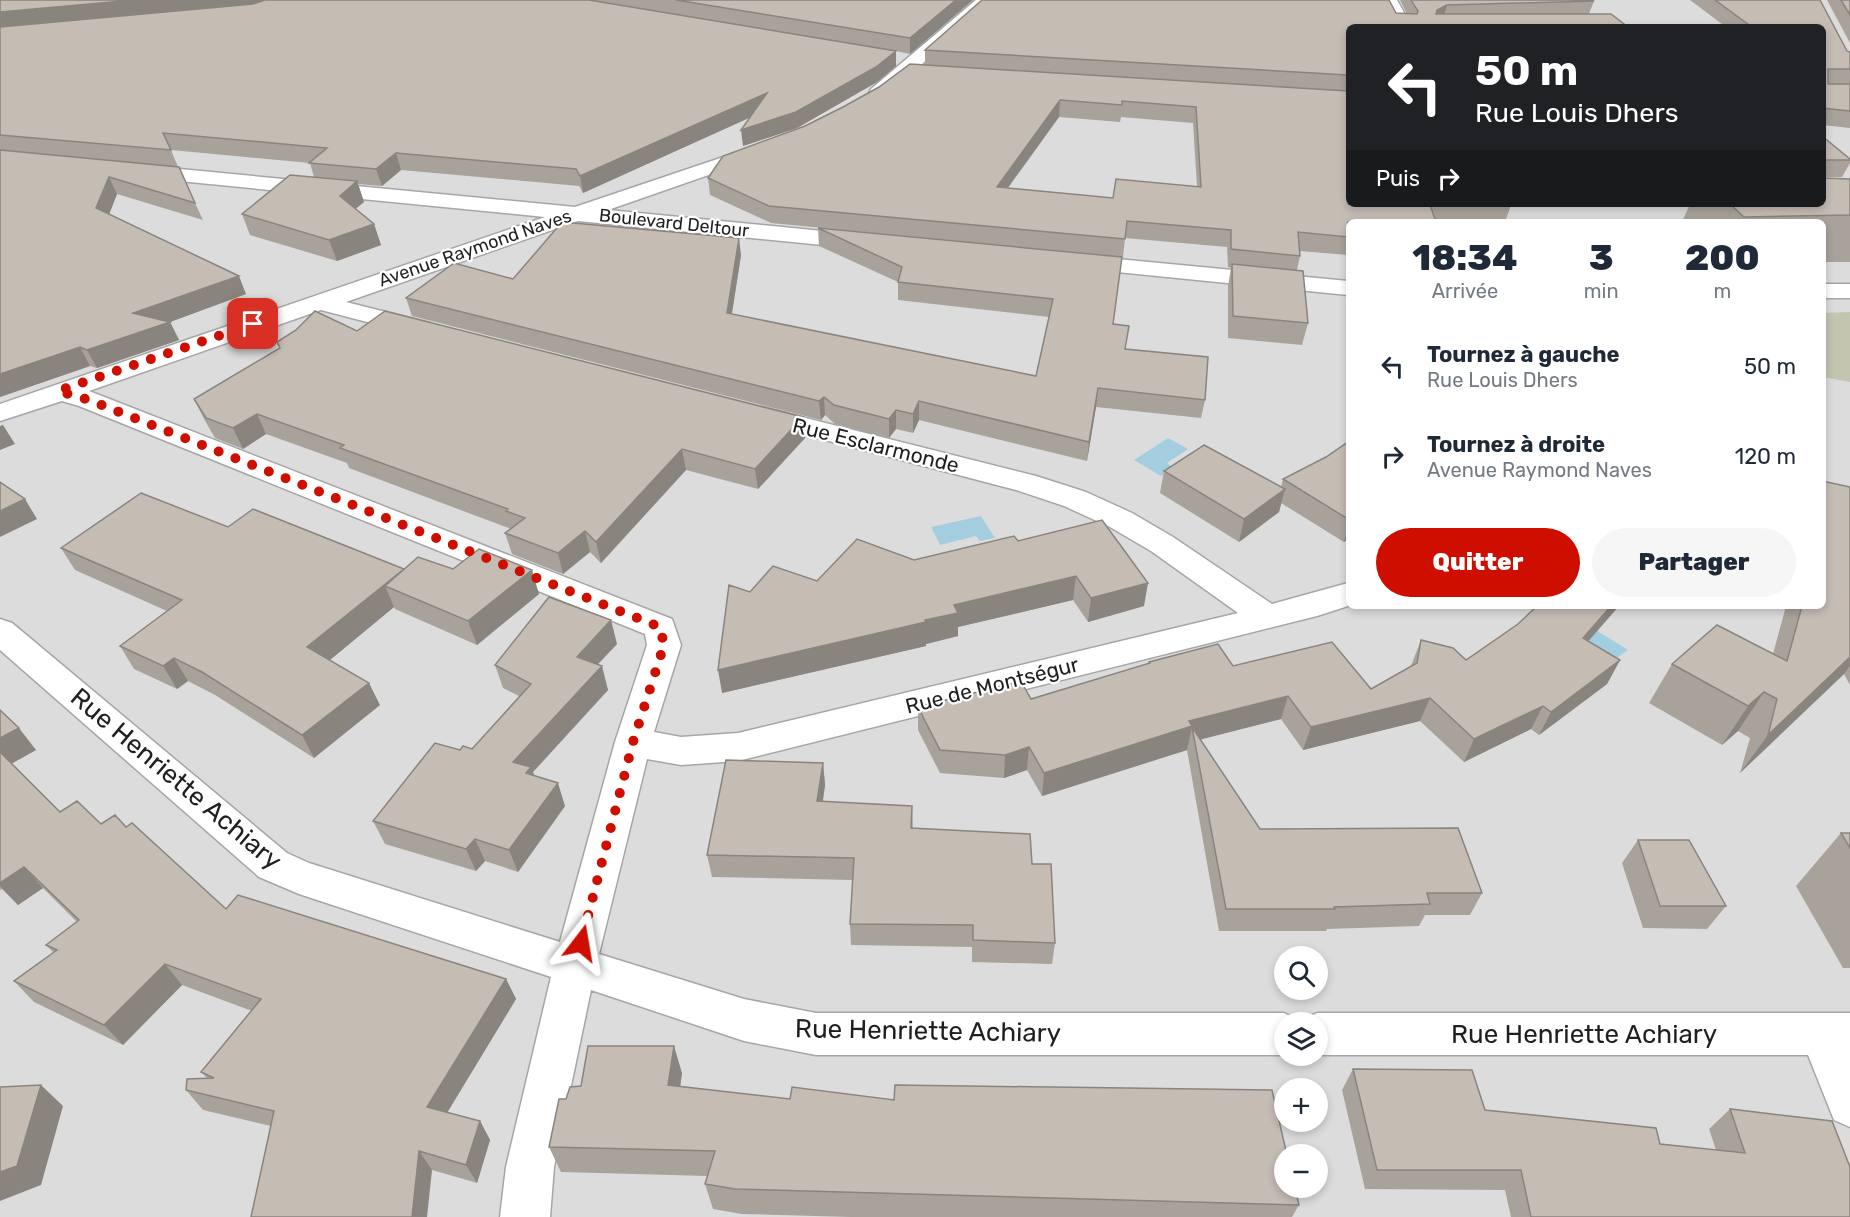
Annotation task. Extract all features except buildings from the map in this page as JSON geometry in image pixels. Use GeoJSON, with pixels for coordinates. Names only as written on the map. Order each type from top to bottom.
{"type":"FeatureCollection","features":[{"type":"Feature","properties":{"kind":"street"},"geometry":{"type":"LineString","coordinates":[[859,105],[912,66],[986,0]]}},
{"type":"Feature","properties":{"kind":"street"},"geometry":{"type":"LineString","coordinates":[[1389,0],[1401,24]]}},
{"type":"Feature","properties":{"kind":"street","name":"Avenue Raymond Naves"},"geometry":{"type":"LineString","coordinates":[[0,413],[779,143]]}},
{"type":"Feature","properties":{"kind":"street","name":"Boulevard Deltour"},"geometry":{"type":"LineString","coordinates":[[112,169],[888,245]]}},
{"type":"Feature","properties":{"kind":"street"},"geometry":{"type":"LineString","coordinates":[[1053,260],[1346,288]]}},
{"type":"Feature","properties":{"kind":"street"},"geometry":{"type":"LineString","coordinates":[[1826,291],[1850,291]]}},
{"type":"Feature","properties":{"kind":"street"},"geometry":{"type":"LineString","coordinates":[[318,302],[449,335]]}},
{"type":"Feature","properties":{"kind":"street"},"geometry":{"type":"LineString","coordinates":[[58,391],[89,400],[660,627],[664,645],[633,742],[575,966],[530,1167],[525,1217]]}},
{"type":"Feature","properties":{"kind":"street","name":"Rue Esclarmonde"},"geometry":{"type":"LineString","coordinates":[[737,409],[1026,483],[1075,499],[1121,520],[1162,544],[1267,617]]}},
{"type":"Feature","properties":{"kind":"street","name":"Rue de Montségur"},"geometry":{"type":"LineString","coordinates":[[633,742],[681,751],[738,747],[1317,605],[1346,595]]}},
{"type":"Feature","properties":{"kind":"street","name":"Rue Henriette Achiary"},"geometry":{"type":"LineString","coordinates":[[0,631],[273,865],[300,877],[744,1020],[816,1034],[1274,1034]]}},
{"type":"Feature","properties":{"kind":"street","name":"Rue Henriette Achiary"},"geometry":{"type":"LineString","coordinates":[[1328,1034],[1836,1034]]}},
{"type":"Feature","properties":{"kind":"street"},"geometry":{"type":"LineString","coordinates":[[1836,1034],[1850,1104]]}},
{"type":"Feature","properties":{"kind":"shaded area"},"geometry":{"type":"Polygon","coordinates":[[[0,0],[1850,0],[1850,1217],[0,1217],[0,0]]]}},
{"type":"Feature","properties":{"kind":"shaded area"},"geometry":{"type":"Polygon","coordinates":[[[1850,312],[1850,382],[1826,378],[1826,313],[1850,312]]]}},
{"type":"Feature","properties":{"kind":"water"},"geometry":{"type":"Polygon","coordinates":[[[1168,438],[1188,449],[1167,463],[1174,468],[1161,476],[1134,460],[1168,438]]]}},
{"type":"Feature","properties":{"kind":"water"},"geometry":{"type":"Polygon","coordinates":[[[981,516],[995,538],[980,541],[976,536],[940,545],[931,527],[981,516]]]}},
{"type":"Feature","properties":{"kind":"water"},"geometry":{"type":"Polygon","coordinates":[[[1580,620],[1628,650],[1611,662],[1564,633],[1580,620]]]}},
{"type":"Feature","properties":{"kind":"route"},"geometry":{"type":"LineString","coordinates":[[253,324],[58,391],[89,400],[660,627],[664,645],[633,742],[581,943]]}}]}
